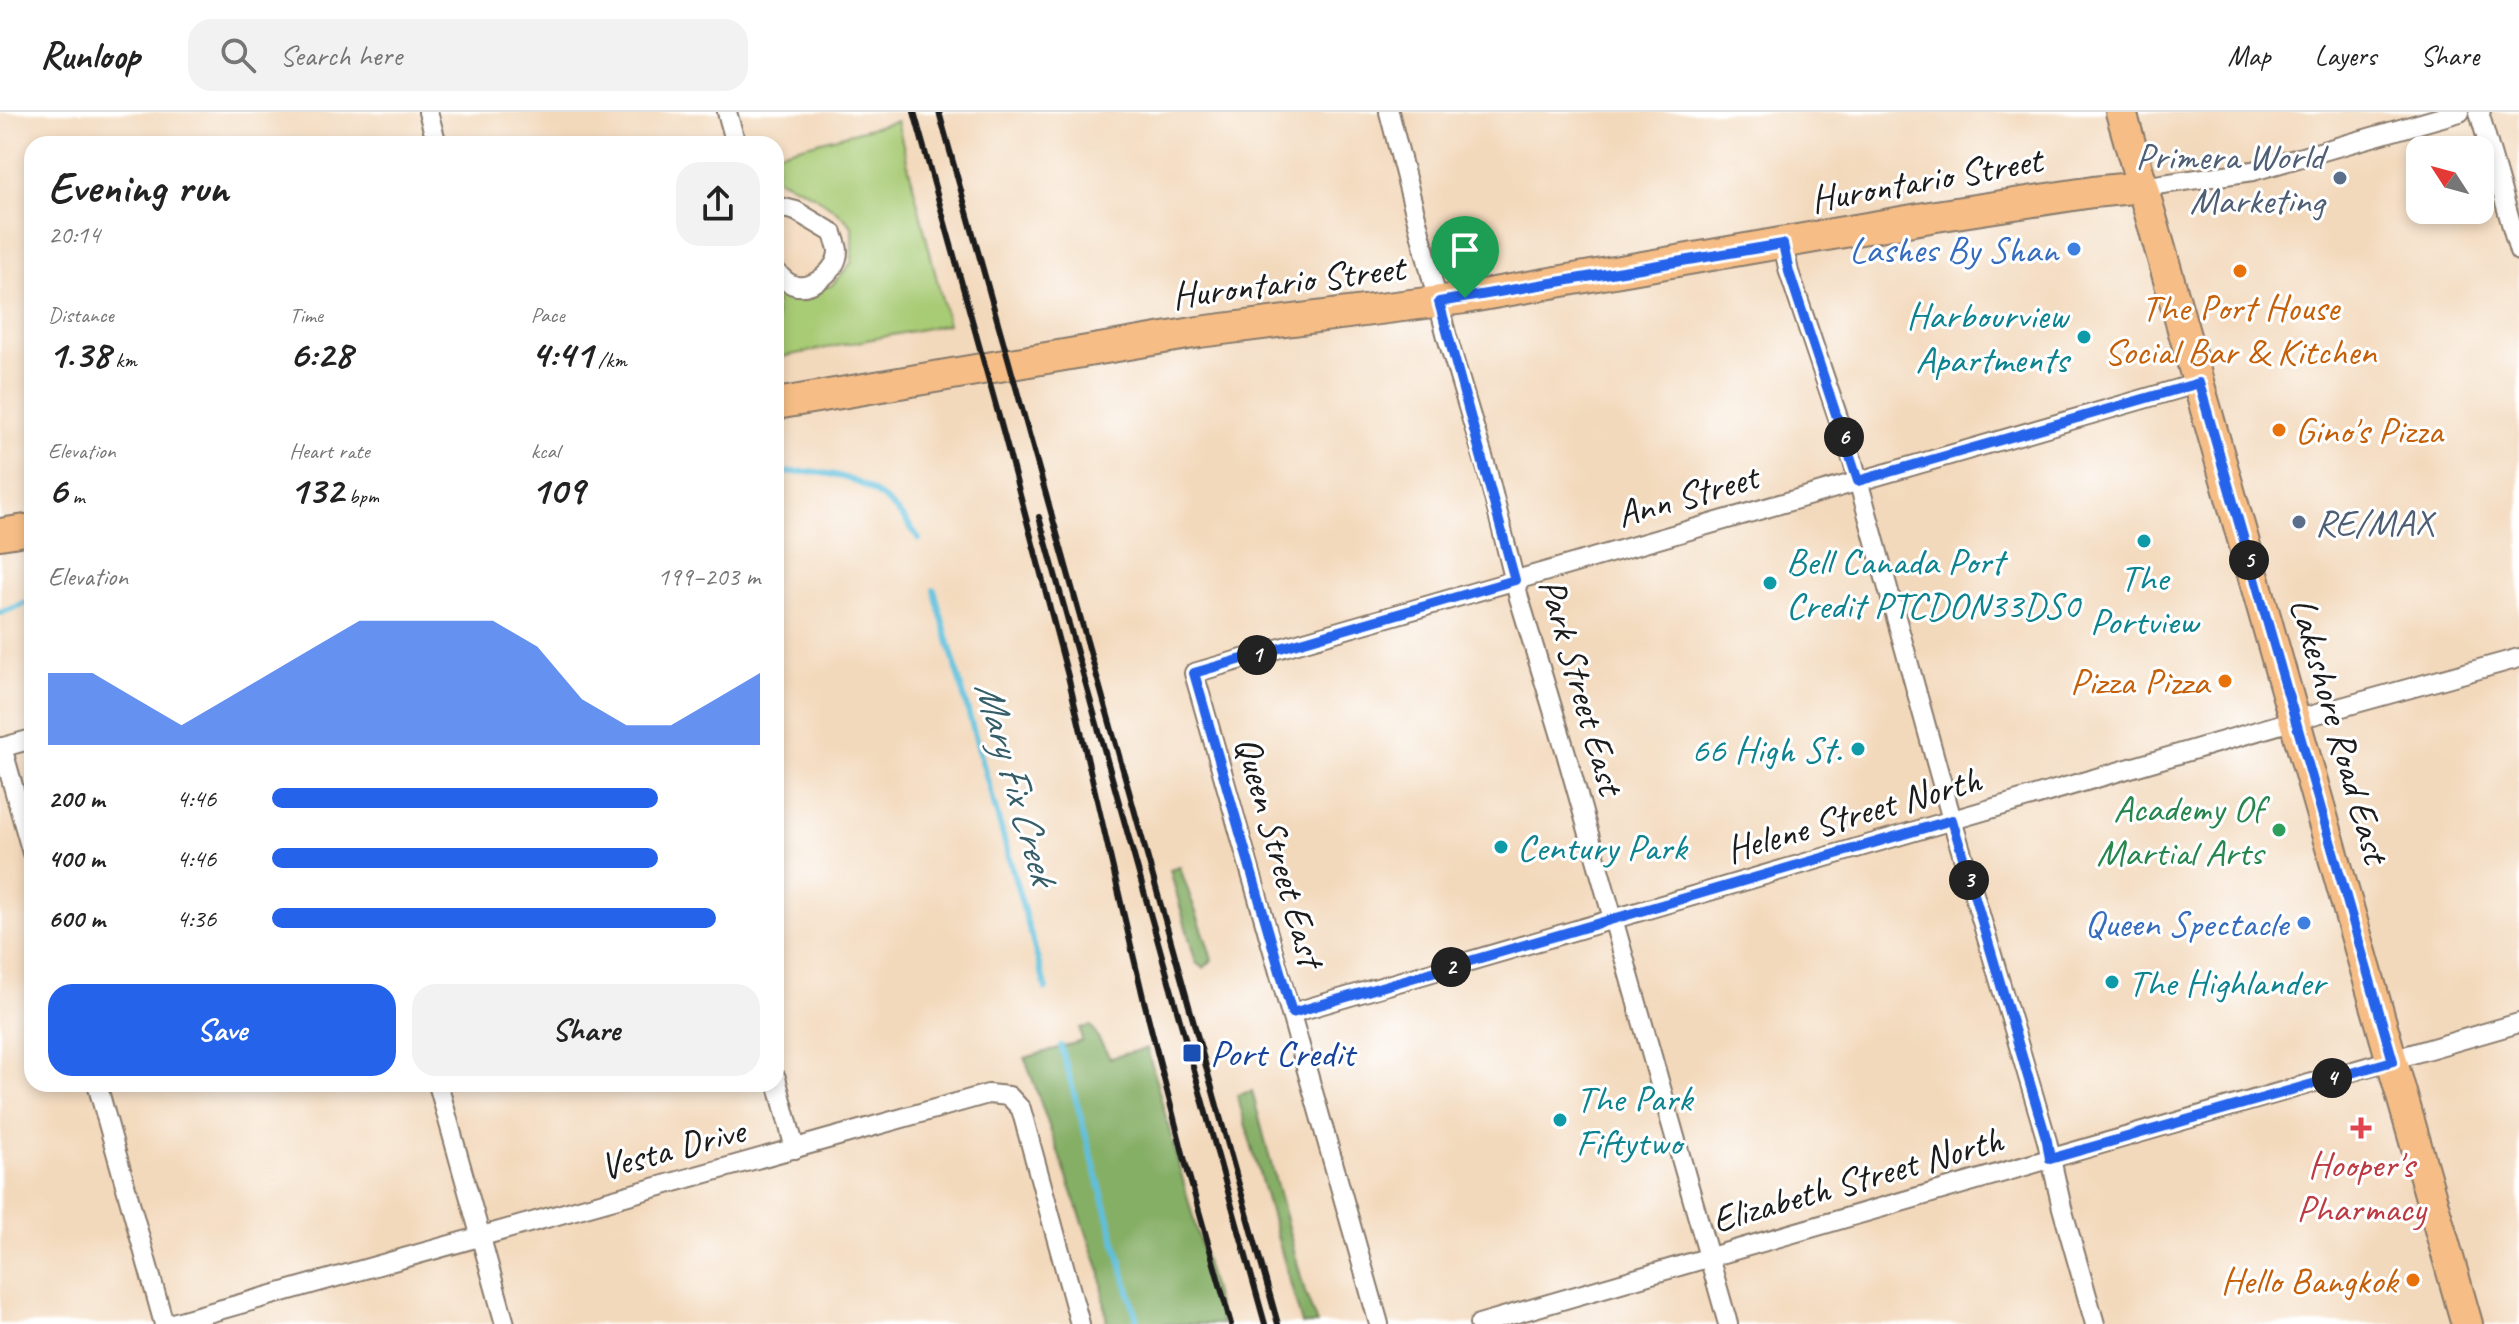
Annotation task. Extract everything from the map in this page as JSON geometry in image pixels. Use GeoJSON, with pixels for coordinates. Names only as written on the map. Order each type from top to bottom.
{"type":"FeatureCollection","features":[{"type":"Feature","properties":{"kind":"main road","name":"Lakeshore Road East"},"geometry":{"type":"LineString","coordinates":[[2121,112],[2467,1324]]}},
{"type":"Feature","properties":{"kind":"main road","name":"Hurontario Street"},"geometry":{"type":"LineString","coordinates":[[784,403],[1199,332],[1439,302],[1984,208],[2142,187]]}},
{"type":"Feature","properties":{"kind":"main road"},"geometry":{"type":"LineString","coordinates":[[0,534],[24,530]]}},
{"type":"Feature","properties":{"kind":"street"},"geometry":{"type":"LineString","coordinates":[[428,112],[435,136]]}},
{"type":"Feature","properties":{"kind":"street"},"geometry":{"type":"LineString","coordinates":[[727,112],[734,136]]}},
{"type":"Feature","properties":{"kind":"street","name":"Park Street East"},"geometry":{"type":"LineString","coordinates":[[1389,112],[1515,580],[1728,1324]]}},
{"type":"Feature","properties":{"kind":"street"},"geometry":{"type":"LineString","coordinates":[[2142,187],[2253,171],[2460,112]]}},
{"type":"Feature","properties":{"kind":"street"},"geometry":{"type":"LineString","coordinates":[[2479,112],[2519,251]]}},
{"type":"Feature","properties":{"kind":"street"},"geometry":{"type":"LineString","coordinates":[[784,208],[796,211],[833,233],[838,251],[829,272],[813,284],[797,286],[784,280]]}},
{"type":"Feature","properties":{"kind":"street"},"geometry":{"type":"LineString","coordinates":[[1783,244],[1789,272],[1858,481],[1952,820],[2047,1141],[2095,1324]]}},
{"type":"Feature","properties":{"kind":"street","name":"Ann Street"},"geometry":{"type":"LineString","coordinates":[[1194,673],[2199,383]]}},
{"type":"Feature","properties":{"kind":"street","name":"Helene Street North"},"geometry":{"type":"LineString","coordinates":[[1292,1013],[2295,720],[2519,658]]}},
{"type":"Feature","properties":{"kind":"street","name":"Queen Street East"},"geometry":{"type":"LineString","coordinates":[[1194,673],[1379,1324]]}},
{"type":"Feature","properties":{"kind":"street"},"geometry":{"type":"LineString","coordinates":[[24,741],[1,747],[24,826]]}},
{"type":"Feature","properties":{"kind":"street","name":"Elizabeth Street North"},"geometry":{"type":"LineString","coordinates":[[1479,1324],[2519,1023]]}},
{"type":"Feature","properties":{"kind":"street"},"geometry":{"type":"LineString","coordinates":[[99,1092],[166,1324]]}},
{"type":"Feature","properties":{"kind":"street"},"geometry":{"type":"LineString","coordinates":[[440,1092],[505,1324]]}},
{"type":"Feature","properties":{"kind":"street"},"geometry":{"type":"LineString","coordinates":[[780,1092],[795,1149]]}},
{"type":"Feature","properties":{"kind":"street","name":"Vesta Drive"},"geometry":{"type":"LineString","coordinates":[[166,1324],[988,1094],[1009,1096],[1021,1109],[1080,1324]]}},
{"type":"Feature","properties":{"kind":"green space"},"geometry":{"type":"Polygon","coordinates":[[[897,121],[948,324],[784,356],[784,284],[797,290],[831,286],[852,262],[852,226],[817,198],[784,181],[784,151],[897,121]]]}},
{"type":"Feature","properties":{"kind":"green space"},"geometry":{"type":"Polygon","coordinates":[[[1180,867],[1212,960],[1204,968],[1196,963],[1170,870],[1180,867]]]}},
{"type":"Feature","properties":{"kind":"green space"},"geometry":{"type":"Polygon","coordinates":[[[1091,1026],[1110,1058],[1147,1048],[1222,1324],[1107,1324],[1101,1274],[1025,1058],[1082,1041],[1080,1028],[1091,1026]]]}},
{"type":"Feature","properties":{"kind":"green space"},"geometry":{"type":"Polygon","coordinates":[[[1252,1091],[1305,1292],[1317,1324],[1302,1324],[1237,1095],[1252,1091]]]}},
{"type":"Feature","properties":{"kind":"waterway","name":"Mary Fix Creek"},"geometry":{"type":"LineString","coordinates":[[784,473],[820,472],[858,483],[891,505],[919,539]]}},
{"type":"Feature","properties":{"kind":"waterway","name":"Mary Fix Creek"},"geometry":{"type":"LineString","coordinates":[[934,590],[1046,989]]}},
{"type":"Feature","properties":{"kind":"waterway","name":"Mary Fix Creek"},"geometry":{"type":"LineString","coordinates":[[0,613],[24,604]]}},
{"type":"Feature","properties":{"kind":"waterway","name":"Mary Fix Creek"},"geometry":{"type":"LineString","coordinates":[[1061,1046],[1138,1324]]}},
{"type":"Feature","properties":{"kind":"railway"},"geometry":{"type":"LineString","coordinates":[[914,112],[1068,676],[1143,997],[1231,1324]]}},
{"type":"Feature","properties":{"kind":"railway"},"geometry":{"type":"LineString","coordinates":[[939,112],[1278,1324]]}},
{"type":"Feature","properties":{"kind":"railway"},"geometry":{"type":"LineString","coordinates":[[1039,517],[1265,1324]]}},
{"type":"Feature","properties":{"kind":"place","name":"Primera World Marketing"},"geometry":{"type":"Point","coordinates":[2340,178]}},
{"type":"Feature","properties":{"kind":"place","name":"Lashes By Shan"},"geometry":{"type":"Point","coordinates":[2074,249]}},
{"type":"Feature","properties":{"kind":"place","name":"The Port House Social Bar & Kitchen"},"geometry":{"type":"Point","coordinates":[2240,271]}},
{"type":"Feature","properties":{"kind":"place","name":"Harbourview Apartments"},"geometry":{"type":"Point","coordinates":[2084,337]}},
{"type":"Feature","properties":{"kind":"place","name":"Gino's Pizza"},"geometry":{"type":"Point","coordinates":[2279,430]}},
{"type":"Feature","properties":{"kind":"place","name":"RE/MAX"},"geometry":{"type":"Point","coordinates":[2299,522]}},
{"type":"Feature","properties":{"kind":"place","name":"The Portview"},"geometry":{"type":"Point","coordinates":[2144,541]}},
{"type":"Feature","properties":{"kind":"place","name":"Bell Canada Port Credit PTCDON33DS0"},"geometry":{"type":"Point","coordinates":[1770,583]}},
{"type":"Feature","properties":{"kind":"place","name":"Pizza Pizza"},"geometry":{"type":"Point","coordinates":[2225,681]}},
{"type":"Feature","properties":{"kind":"place","name":"66 High St."},"geometry":{"type":"Point","coordinates":[1858,749]}},
{"type":"Feature","properties":{"kind":"place","name":"Academy Of Martial Arts"},"geometry":{"type":"Point","coordinates":[2279,830]}},
{"type":"Feature","properties":{"kind":"place","name":"Century Park"},"geometry":{"type":"Point","coordinates":[1501,847]}},
{"type":"Feature","properties":{"kind":"place","name":"Queen Spectacle"},"geometry":{"type":"Point","coordinates":[2304,923]}},
{"type":"Feature","properties":{"kind":"place","name":"The Highlander"},"geometry":{"type":"Point","coordinates":[2112,982]}},
{"type":"Feature","properties":{"kind":"place","name":"Port Credit"},"geometry":{"type":"Point","coordinates":[1192,1053]}},
{"type":"Feature","properties":{"kind":"place","name":"The Park Fiftytwo"},"geometry":{"type":"Point","coordinates":[1560,1120]}},
{"type":"Feature","properties":{"kind":"place","name":"Hooper's Pharmacy"},"geometry":{"type":"Point","coordinates":[2361,1128]}},
{"type":"Feature","properties":{"kind":"place","name":"Hello Bangkok"},"geometry":{"type":"Point","coordinates":[2413,1280]}},
{"type":"Feature","properties":{"kind":"route"},"geometry":{"type":"LineString","coordinates":[[1783,244],[1789,272],[1858,481],[2199,383],[2393,1061],[2050,1159],[1952,820],[1292,1013],[1194,673],[1515,580],[1439,302],[1465,298],[1783,244]]}}]}
